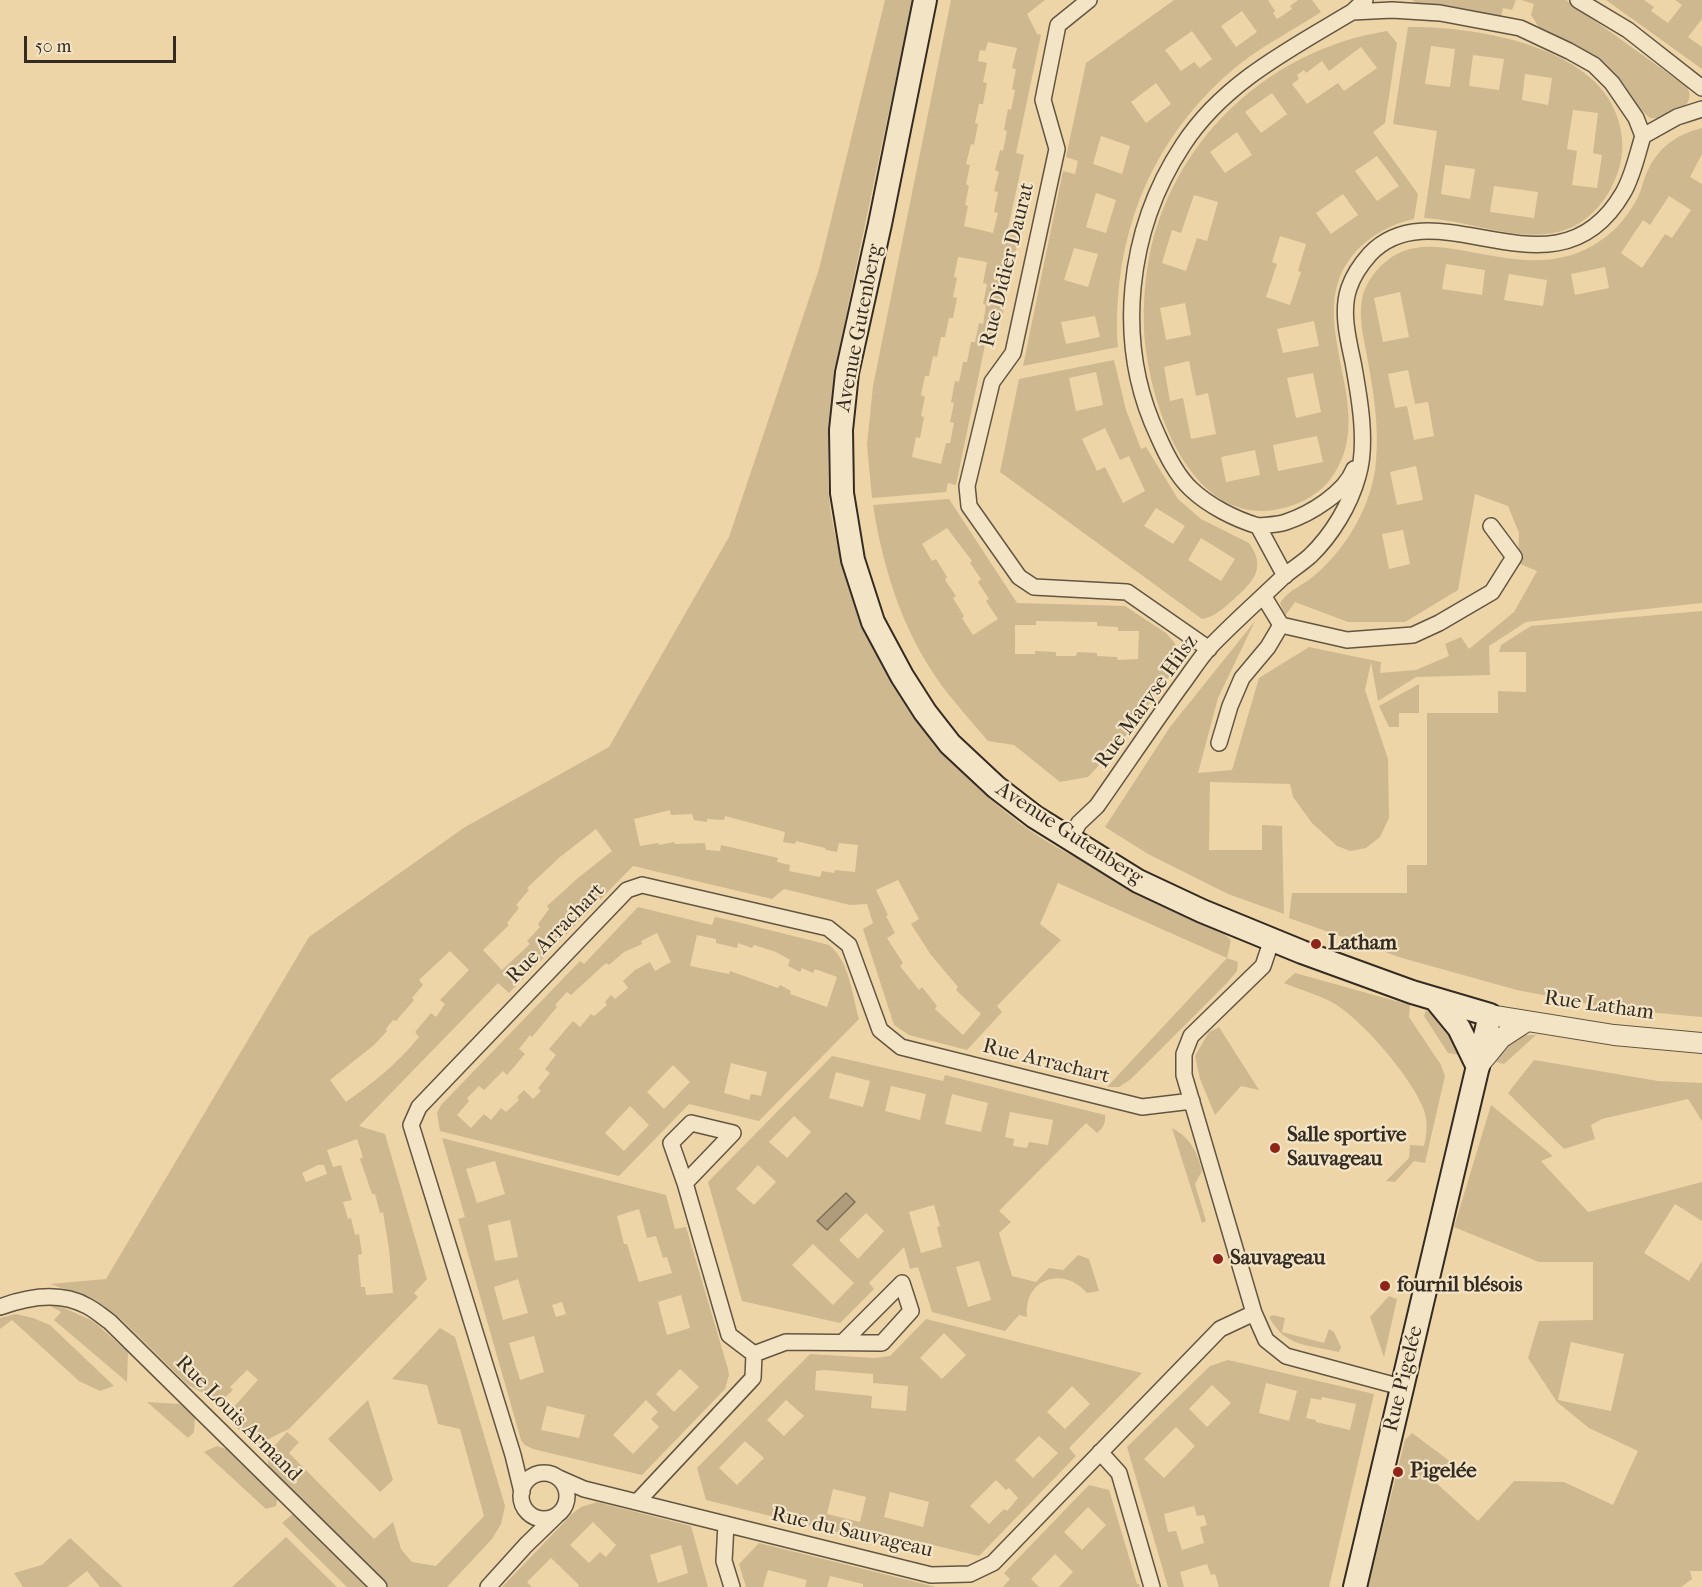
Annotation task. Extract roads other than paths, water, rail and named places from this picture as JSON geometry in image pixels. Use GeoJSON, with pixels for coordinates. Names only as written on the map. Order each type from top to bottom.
{"type":"FeatureCollection","features":[{"type":"Feature","properties":{"kind":"main road","name":"Avenue Gutenberg"},"geometry":{"type":"LineString","coordinates":[[925,0],[880,224],[847,373],[841,430],[843,503],[853,560],[873,622],[902,676],[925,712],[951,744],[996,788],[1035,816],[1138,881],[1202,911],[1272,939],[1436,1000],[1490,1015]]}},
{"type":"Feature","properties":{"kind":"main road"},"geometry":{"type":"LineString","coordinates":[[1436,1000],[1459,1028],[1478,1067]]}},
{"type":"Feature","properties":{"kind":"main road","name":"Rue Pigelée"},"geometry":{"type":"LineString","coordinates":[[1355,1587],[1490,1015]]}},
{"type":"Feature","properties":{"kind":"street","name":"Rue Didier Daurat"},"geometry":{"type":"LineString","coordinates":[[1089,0],[1058,25],[1044,100],[1057,149],[1013,353],[992,382],[967,486],[969,506],[1019,577],[1034,587],[1127,592],[1209,649]]}},
{"type":"Feature","properties":{"kind":"street"},"geometry":{"type":"LineString","coordinates":[[1285,576],[1258,526],[1234,518],[1191,489],[1170,461],[1150,420],[1141,385],[1132,333],[1132,289],[1140,244],[1155,198],[1183,145],[1216,105],[1255,71],[1352,12],[1365,0]]}},
{"type":"Feature","properties":{"kind":"street"},"geometry":{"type":"LineString","coordinates":[[1578,0],[1628,30],[1702,88]]}},
{"type":"Feature","properties":{"kind":"street"},"geometry":{"type":"LineString","coordinates":[[1352,12],[1392,10],[1440,13],[1520,28],[1594,65],[1612,83],[1636,118],[1643,136],[1677,117],[1702,109]]}},
{"type":"Feature","properties":{"kind":"street","name":"Rue Maryse Hilsz"},"geometry":{"type":"LineString","coordinates":[[1071,837],[1079,823],[1097,806],[1209,649],[1331,533],[1351,495],[1359,474],[1362,417],[1346,314],[1348,289],[1357,271],[1371,253],[1406,233],[1425,230],[1536,246],[1566,241],[1592,228],[1613,208],[1625,190],[1643,136]]}},
{"type":"Feature","properties":{"kind":"street","name":"Rue Maryse Hilsz"},"geometry":{"type":"LineString","coordinates":[[1258,526],[1286,522],[1337,494],[1352,474],[1361,447]]}},
{"type":"Feature","properties":{"kind":"street"},"geometry":{"type":"LineString","coordinates":[[1264,597],[1281,625],[1347,640],[1413,635],[1439,624],[1492,592],[1514,557],[1491,526]]}},
{"type":"Feature","properties":{"kind":"street"},"geometry":{"type":"LineString","coordinates":[[1219,743],[1230,706],[1242,678],[1268,647],[1281,625]]}},
{"type":"Feature","properties":{"kind":"street","name":"Rue Arrachart"},"geometry":{"type":"LineString","coordinates":[[522,1498],[513,1455],[411,1125],[419,1107],[627,890],[642,885],[828,928],[849,945],[880,1030],[901,1047],[1142,1107],[1192,1101]]}},
{"type":"Feature","properties":{"kind":"street"},"geometry":{"type":"LineString","coordinates":[[1272,939],[1263,966],[1191,1036],[1184,1054],[1184,1075],[1254,1313],[1266,1340],[1286,1356],[1401,1387]]}},
{"type":"Feature","properties":{"kind":"street","name":"Rue Latham"},"geometry":{"type":"LineString","coordinates":[[1490,1015],[1614,1035],[1702,1043]]}},
{"type":"Feature","properties":{"kind":"street"},"geometry":{"type":"LineString","coordinates":[[1478,1067],[1501,1038],[1527,1021]]}},
{"type":"Feature","properties":{"kind":"street"},"geometry":{"type":"LineString","coordinates":[[685,1183],[729,1335],[754,1354]]}},
{"type":"Feature","properties":{"kind":"street"},"geometry":{"type":"LineString","coordinates":[[754,1354],[786,1342],[842,1343],[882,1343],[911,1311],[902,1283],[842,1343]]}},
{"type":"Feature","properties":{"kind":"street","name":"Rue Louis Armand"},"geometry":{"type":"LineString","coordinates":[[0,1307],[25,1298],[56,1297],[86,1305],[110,1322],[379,1587]]}},
{"type":"Feature","properties":{"kind":"street","name":"Rue du Sauvageau"},"geometry":{"type":"LineString","coordinates":[[559,1478],[584,1489],[931,1575],[970,1574],[993,1563],[1220,1329],[1254,1313]]}},
{"type":"Feature","properties":{"kind":"street"},"geometry":{"type":"LineString","coordinates":[[637,1502],[753,1378],[754,1354]]}},
{"type":"Feature","properties":{"kind":"street"},"geometry":{"type":"LineString","coordinates":[[1100,1452],[1119,1473],[1152,1587]]}},
{"type":"Feature","properties":{"kind":"street"},"geometry":{"type":"LineString","coordinates":[[488,1587],[566,1505],[564,1484],[559,1478],[549,1473],[536,1475],[529,1479],[522,1498],[528,1526],[526,1545]]}},
{"type":"Feature","properties":{"kind":"street"},"geometry":{"type":"LineString","coordinates":[[522,1498],[527,1511],[540,1519],[556,1516]]}},
{"type":"Feature","properties":{"kind":"street"},"geometry":{"type":"LineString","coordinates":[[726,1524],[724,1561],[732,1587]]}},
{"type":"Feature","properties":{"kind":"place","name":"Latham"},"geometry":{"type":"Point","coordinates":[1316,944]}},
{"type":"Feature","properties":{"kind":"place","name":"Salle sportive Sauvageau"},"geometry":{"type":"Point","coordinates":[1275,1148]}},
{"type":"Feature","properties":{"kind":"place","name":"Sauvageau"},"geometry":{"type":"Point","coordinates":[1218,1259]}},
{"type":"Feature","properties":{"kind":"place","name":"fournil blésois"},"geometry":{"type":"Point","coordinates":[1385,1286]}},
{"type":"Feature","properties":{"kind":"place","name":"Pigelée"},"geometry":{"type":"Point","coordinates":[1398,1472]}}]}
